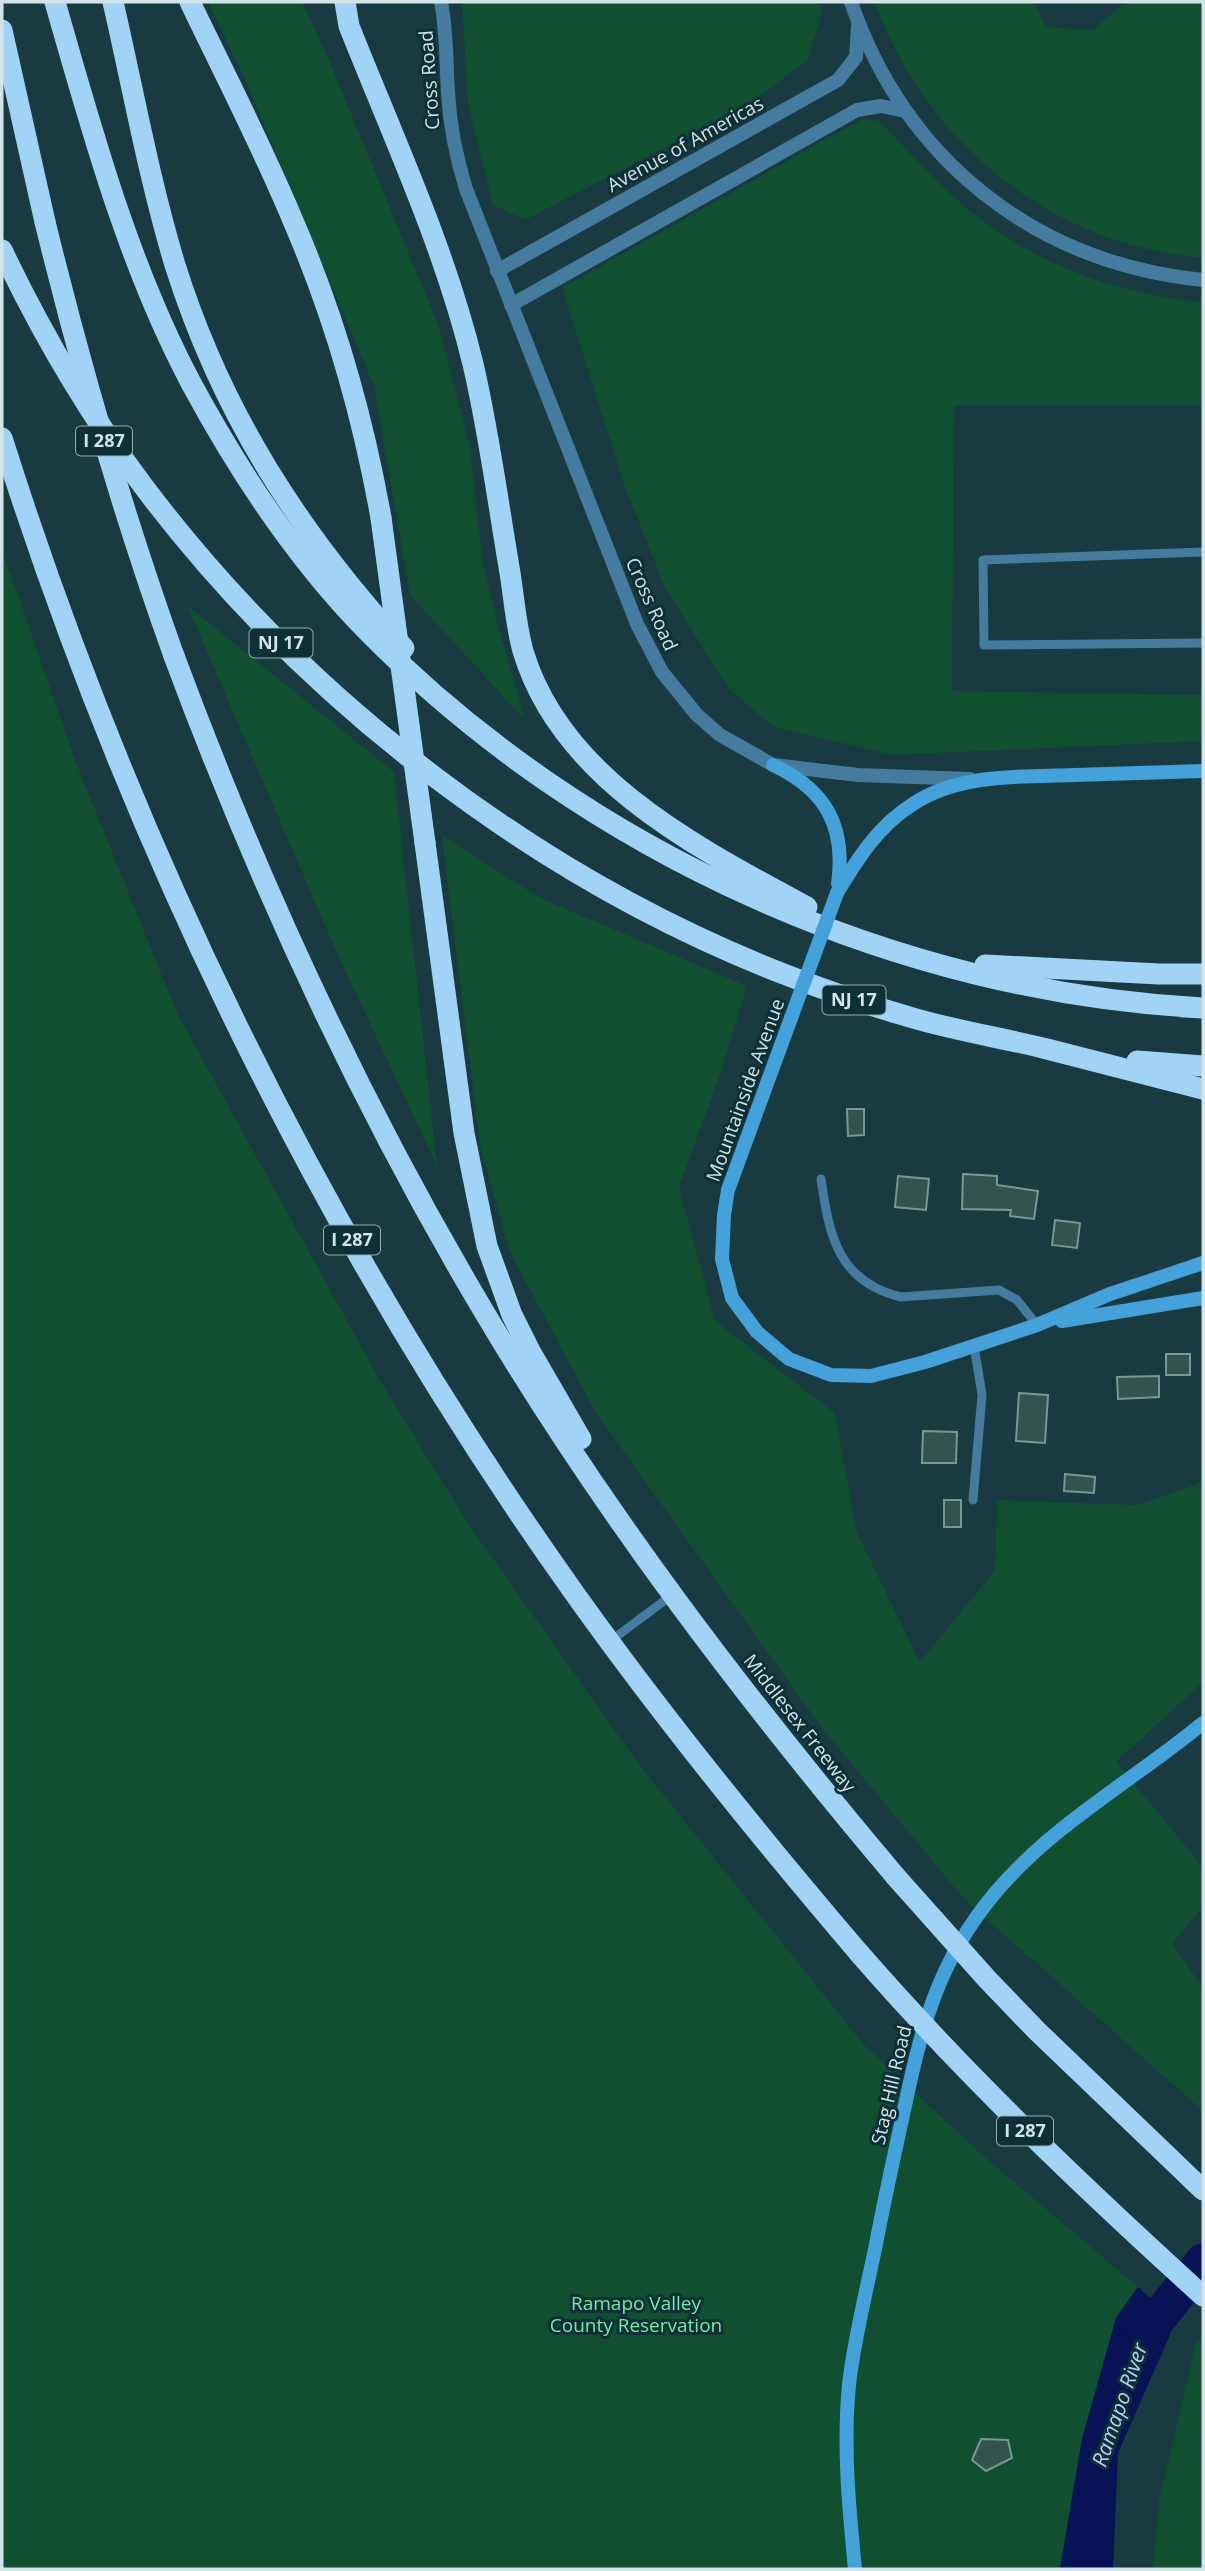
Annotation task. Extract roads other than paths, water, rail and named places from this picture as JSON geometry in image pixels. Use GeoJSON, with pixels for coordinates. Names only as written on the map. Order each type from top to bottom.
{"type":"FeatureCollection","features":[{"type":"Feature","properties":{"kind":"highway"},"geometry":{"type":"LineString","coordinates":[[55,2],[101,158],[140,269],[189,380],[218,431],[286,534],[366,631],[452,709],[497,746],[592,812],[699,872],[798,916],[931,962],[1055,991],[1112,1000],[1203,1008]]}},
{"type":"Feature","properties":{"kind":"highway"},"geometry":{"type":"LineString","coordinates":[[113,2],[175,264],[215,369],[240,421],[270,475],[340,575],[497,746]]}},
{"type":"Feature","properties":{"kind":"highway"},"geometry":{"type":"LineString","coordinates":[[190,2],[276,182],[329,313],[355,397],[381,518],[467,1147],[478,1210],[491,1257],[512,1314],[530,1350],[672,1595]]}},
{"type":"Feature","properties":{"kind":"highway"},"geometry":{"type":"LineString","coordinates":[[345,2],[349,26],[427,221],[460,319],[483,412],[523,649],[542,695],[570,738],[590,761],[638,803],[708,851],[870,941]]}},
{"type":"Feature","properties":{"kind":"highway","name":"I 287"},"geometry":{"type":"LineString","coordinates":[[2,30],[45,222],[118,492],[174,656],[223,783],[278,912],[342,1048],[483,1310],[602,1495],[672,1595]]}},
{"type":"Feature","properties":{"kind":"highway","name":"NJ 17"},"geometry":{"type":"LineString","coordinates":[[2,250],[69,373],[106,433],[152,497],[229,589],[340,698],[412,759],[480,808],[560,862],[650,913],[725,950],[802,981],[915,1019],[1044,1049],[1155,1063],[1203,1066]]}},
{"type":"Feature","properties":{"kind":"highway","name":"I 287"},"geometry":{"type":"LineString","coordinates":[[2,438],[57,600],[136,803],[202,950],[268,1085],[338,1216],[413,1346],[509,1497],[609,1642],[706,1769],[859,1953],[939,2043],[1017,2123],[1203,2296]]}},
{"type":"Feature","properties":{"kind":"highway"},"geometry":{"type":"LineString","coordinates":[[931,962],[1203,974]]}},
{"type":"Feature","properties":{"kind":"highway"},"geometry":{"type":"LineString","coordinates":[[1044,1049],[1203,1089]]}},
{"type":"Feature","properties":{"kind":"highway","name":"Middlesex Freeway"},"geometry":{"type":"LineString","coordinates":[[672,1595],[804,1766],[977,1969],[1037,2031],[1203,2190]]}},
{"type":"Feature","properties":{"kind":"street","name":"Cross Road"},"geometry":{"type":"LineString","coordinates":[[440,2],[445,23],[448,92],[456,156],[511,305],[637,624],[662,672],[688,705],[720,735],[773,765],[902,778],[1203,771]]}},
{"type":"Feature","properties":{"kind":"street"},"geometry":{"type":"LineString","coordinates":[[850,2],[887,83],[905,111],[936,149],[979,190],[1038,231],[1104,260],[1153,273],[1203,280]]}},
{"type":"Feature","properties":{"kind":"street","name":"Avenue of Americas"},"geometry":{"type":"LineString","coordinates":[[498,271],[838,80],[856,57],[859,24]]}},
{"type":"Feature","properties":{"kind":"street"},"geometry":{"type":"LineString","coordinates":[[511,305],[857,110],[881,106],[905,111]]}},
{"type":"Feature","properties":{"kind":"street","name":"Mountainside Avenue"},"geometry":{"type":"LineString","coordinates":[[773,765],[808,785],[833,819],[839,841],[841,865],[837,893]]}},
{"type":"Feature","properties":{"kind":"street","name":"Mountainside Avenue"},"geometry":{"type":"LineString","coordinates":[[989,778],[937,791],[896,816],[865,848],[837,893],[728,1190],[722,1259],[732,1298],[757,1332],[789,1359],[831,1375],[871,1376],[925,1362],[1037,1325],[1110,1294],[1203,1263]]}},
{"type":"Feature","properties":{"kind":"street","name":"Mountainside Avenue"},"geometry":{"type":"LineString","coordinates":[[1037,1325],[1203,1298]]}},
{"type":"Feature","properties":{"kind":"street","name":"Stag Hill Road"},"geometry":{"type":"LineString","coordinates":[[855,2569],[846,2474],[849,2383],[914,2063],[928,2008],[944,1968],[969,1926],[1022,1862],[1092,1805],[1165,1754],[1203,1723]]}},
{"type":"Feature","properties":{"kind":"lane"},"geometry":{"type":"LineString","coordinates":[[1203,552],[983,560],[984,645],[1203,643]]}},
{"type":"Feature","properties":{"kind":"lane"},"geometry":{"type":"LineString","coordinates":[[821,1180],[827,1220],[834,1243],[842,1259],[869,1285],[886,1294],[901,1297],[999,1290],[1017,1300],[1037,1325]]}},
{"type":"Feature","properties":{"kind":"lane"},"geometry":{"type":"LineString","coordinates":[[973,1500],[982,1395],[974,1346]]}},
{"type":"Feature","properties":{"kind":"lane"},"geometry":{"type":"LineString","coordinates":[[609,1642],[672,1595]]}},
{"type":"Feature","properties":{"kind":"water"},"geometry":{"type":"Polygon","coordinates":[[[1138,2287],[1174,2319],[1170,2335],[1118,2453],[1113,2569],[1060,2569],[1082,2439],[1116,2318],[1138,2287]]]}},
{"type":"Feature","properties":{"kind":"waterway","name":"Ramapo River"},"geometry":{"type":"LineString","coordinates":[[1137,2350],[1142,2338],[1203,2262]]}},
{"type":"Feature","properties":{"kind":"park label","name":"Ramapo Valley County Reservation"},"geometry":{"type":"Point","coordinates":[636,2314]}}]}
